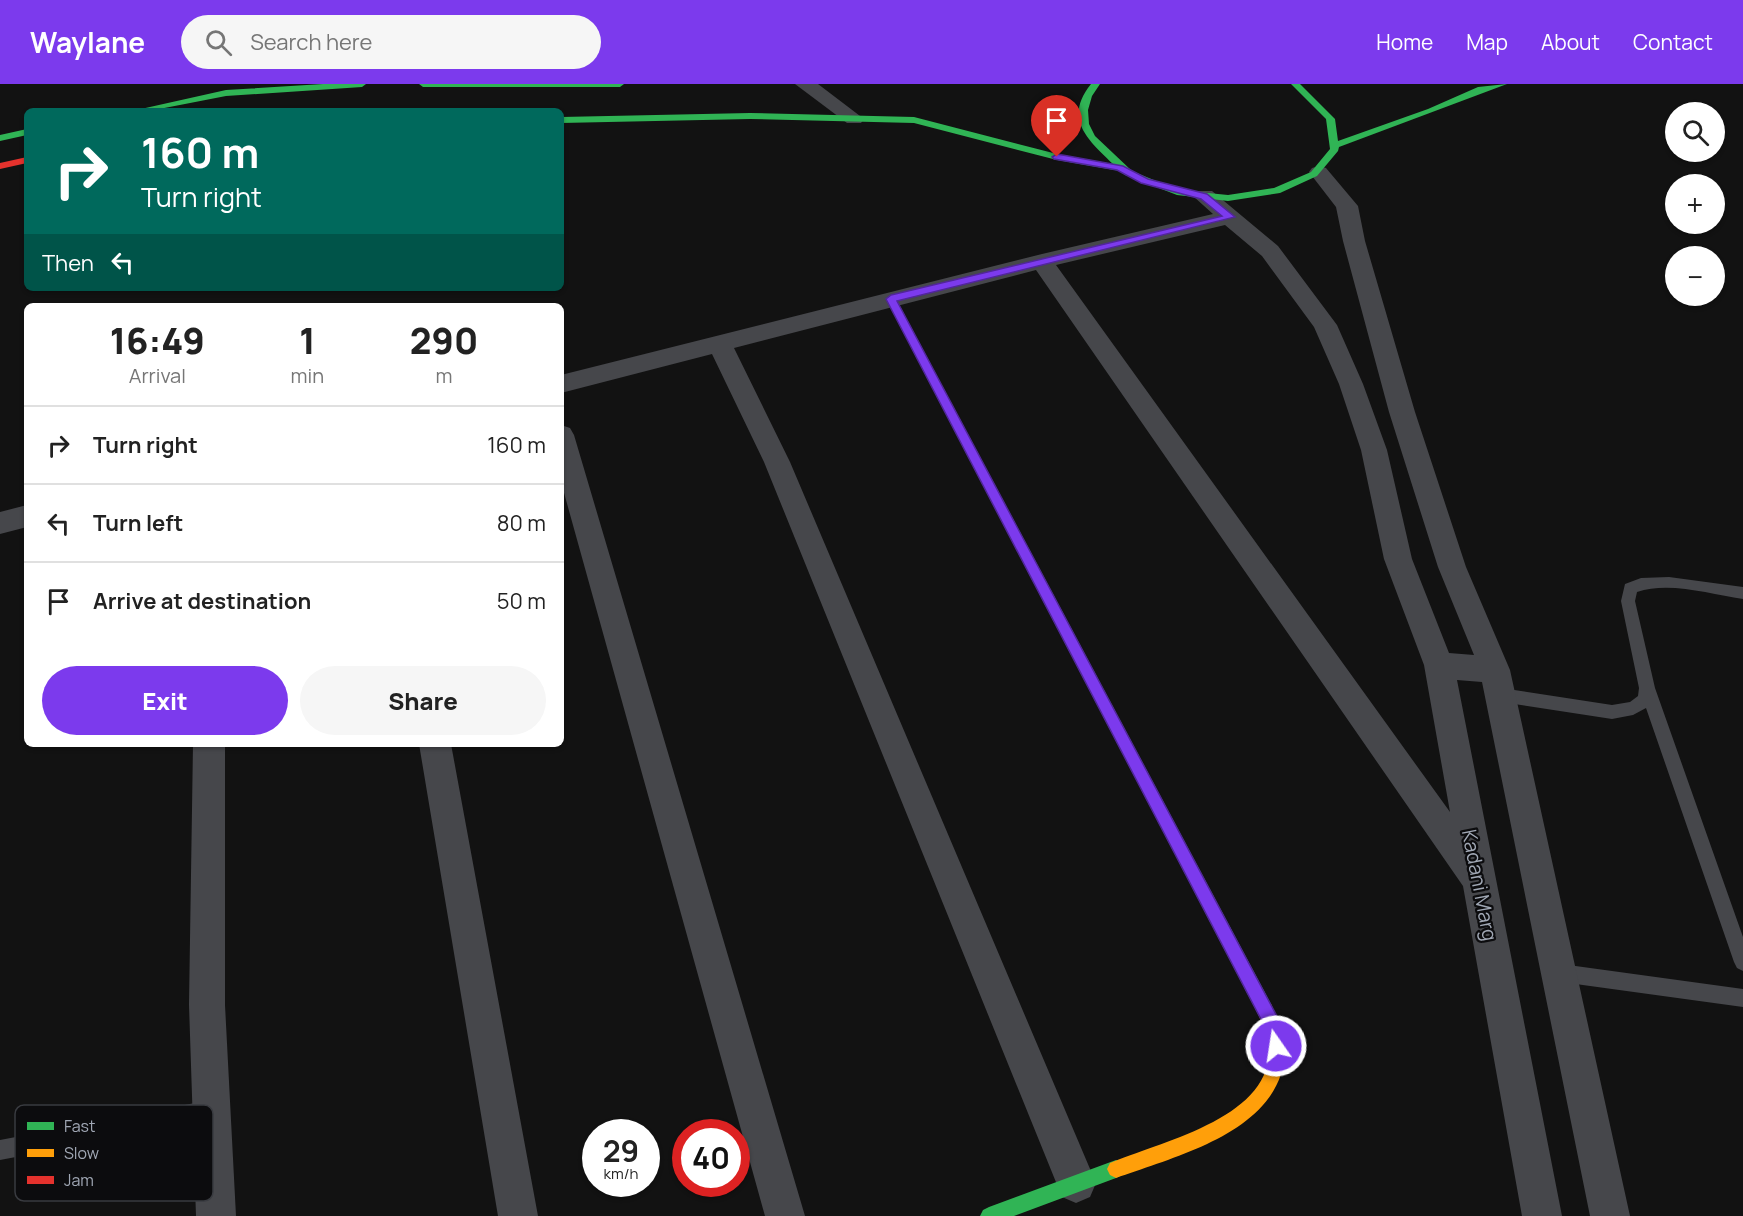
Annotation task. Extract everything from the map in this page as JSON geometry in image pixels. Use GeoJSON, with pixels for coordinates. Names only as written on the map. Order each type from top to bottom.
{"type":"FeatureCollection","features":[{"type":"Feature","properties":{"kind":"street"},"geometry":{"type":"LineString","coordinates":[[151,108],[226,93],[362,84]]}},
{"type":"Feature","properties":{"kind":"street"},"geometry":{"type":"LineString","coordinates":[[423,84],[620,84]]}},
{"type":"Feature","properties":{"kind":"street"},"geometry":{"type":"LineString","coordinates":[[805,84],[855,118]]}},
{"type":"Feature","properties":{"kind":"street"},"geometry":{"type":"LineString","coordinates":[[1096,84],[1083,106],[1084,127],[1097,148],[1120,168],[1144,181],[1173,190],[1204,196],[1238,198],[1271,194],[1298,185],[1319,172],[1330,159],[1335,145],[1332,124],[1319,103],[1295,84]]}},
{"type":"Feature","properties":{"kind":"street"},"geometry":{"type":"LineString","coordinates":[[1335,145],[1431,111],[1481,89],[1503,84]]}},
{"type":"Feature","properties":{"kind":"street"},"geometry":{"type":"LineString","coordinates":[[564,120],[750,116],[914,120],[1057,157],[1120,168]]}},
{"type":"Feature","properties":{"kind":"street"},"geometry":{"type":"LineString","coordinates":[[0,138],[24,133]]}},
{"type":"Feature","properties":{"kind":"street"},"geometry":{"type":"LineString","coordinates":[[0,166],[24,161]]}},
{"type":"Feature","properties":{"kind":"street"},"geometry":{"type":"LineString","coordinates":[[1319,172],[1347,206],[1354,241],[1402,412],[1452,567],[1495,672],[1610,1216]]}},
{"type":"Feature","properties":{"kind":"street","name":"Kadani Marg"},"geometry":{"type":"LineString","coordinates":[[1204,196],[1270,251],[1325,326],[1351,384],[1374,450],[1398,559],[1439,665],[1542,1216]]}},
{"type":"Feature","properties":{"kind":"street"},"geometry":{"type":"LineString","coordinates":[[564,383],[1041,261],[1230,217]]}},
{"type":"Feature","properties":{"kind":"street"},"geometry":{"type":"LineString","coordinates":[[1041,261],[1479,882]]}},
{"type":"Feature","properties":{"kind":"street"},"geometry":{"type":"LineString","coordinates":[[891,299],[1274,1026],[1278,1066],[1262,1099],[1221,1130],[989,1216]]}},
{"type":"Feature","properties":{"kind":"street"},"geometry":{"type":"LineString","coordinates":[[719,342],[777,462],[1076,1183]]}},
{"type":"Feature","properties":{"kind":"street"},"geometry":{"type":"LineString","coordinates":[[564,445],[785,1216]]}},
{"type":"Feature","properties":{"kind":"street"},"geometry":{"type":"LineString","coordinates":[[0,523],[24,517]]}},
{"type":"Feature","properties":{"kind":"street"},"geometry":{"type":"LineString","coordinates":[[1439,665],[1495,672]]}},
{"type":"Feature","properties":{"kind":"street"},"geometry":{"type":"LineString","coordinates":[[209,747],[207,1005],[211,1105]]}},
{"type":"Feature","properties":{"kind":"street"},"geometry":{"type":"LineString","coordinates":[[436,747],[518,1216]]}},
{"type":"Feature","properties":{"kind":"street"},"geometry":{"type":"LineString","coordinates":[[213,1152],[216,1216]]}},
{"type":"Feature","properties":{"kind":"lane"},"geometry":{"type":"LineString","coordinates":[[1743,593],[1655,582],[1639,583],[1630,588],[1628,601],[1647,688],[1743,962]]}},
{"type":"Feature","properties":{"kind":"lane"},"geometry":{"type":"LineString","coordinates":[[1495,672],[1612,712],[1633,708],[1644,700],[1647,688]]}},
{"type":"Feature","properties":{"kind":"lane"},"geometry":{"type":"LineString","coordinates":[[1560,973],[1743,998]]}},
{"type":"Feature","properties":{"kind":"lane"},"geometry":{"type":"LineString","coordinates":[[0,1150],[15,1147]]}},
{"type":"Feature","properties":{"kind":"traffic: fast"},"geometry":{"type":"LineString","coordinates":[[151,108],[226,93],[362,84]]}},
{"type":"Feature","properties":{"kind":"traffic: fast"},"geometry":{"type":"LineString","coordinates":[[423,84],[620,84]]}},
{"type":"Feature","properties":{"kind":"traffic: fast"},"geometry":{"type":"LineString","coordinates":[[1096,84],[1085,103],[1084,117],[1087,131],[1091,138],[1129,173],[1177,192],[1228,198],[1276,191],[1314,174],[1334,149],[1330,119],[1295,84]]}},
{"type":"Feature","properties":{"kind":"traffic: fast"},"geometry":{"type":"LineString","coordinates":[[1335,145],[1431,111],[1481,89],[1503,84]]}},
{"type":"Feature","properties":{"kind":"traffic: fast"},"geometry":{"type":"LineString","coordinates":[[564,120],[750,116],[914,120],[1057,157],[1120,168]]}},
{"type":"Feature","properties":{"kind":"traffic: fast"},"geometry":{"type":"LineString","coordinates":[[0,138],[24,133]]}},
{"type":"Feature","properties":{"kind":"traffic: fast"},"geometry":{"type":"LineString","coordinates":[[891,299],[1265,1010]]}},
{"type":"Feature","properties":{"kind":"traffic: fast"},"geometry":{"type":"LineString","coordinates":[[989,1216],[1116,1169]]}},
{"type":"Feature","properties":{"kind":"traffic: slow"},"geometry":{"type":"LineString","coordinates":[[1116,1169],[1208,1134],[1237,1118],[1260,1098],[1274,1074],[1277,1045],[1265,1010]]}},
{"type":"Feature","properties":{"kind":"traffic: jam"},"geometry":{"type":"LineString","coordinates":[[0,166],[24,161]]}},
{"type":"Feature","properties":{"kind":"route"},"geometry":{"type":"LineString","coordinates":[[1057,157],[1120,168],[1144,181],[1204,196],[1230,217],[891,299],[1274,1026],[1276,1046]]}}]}
